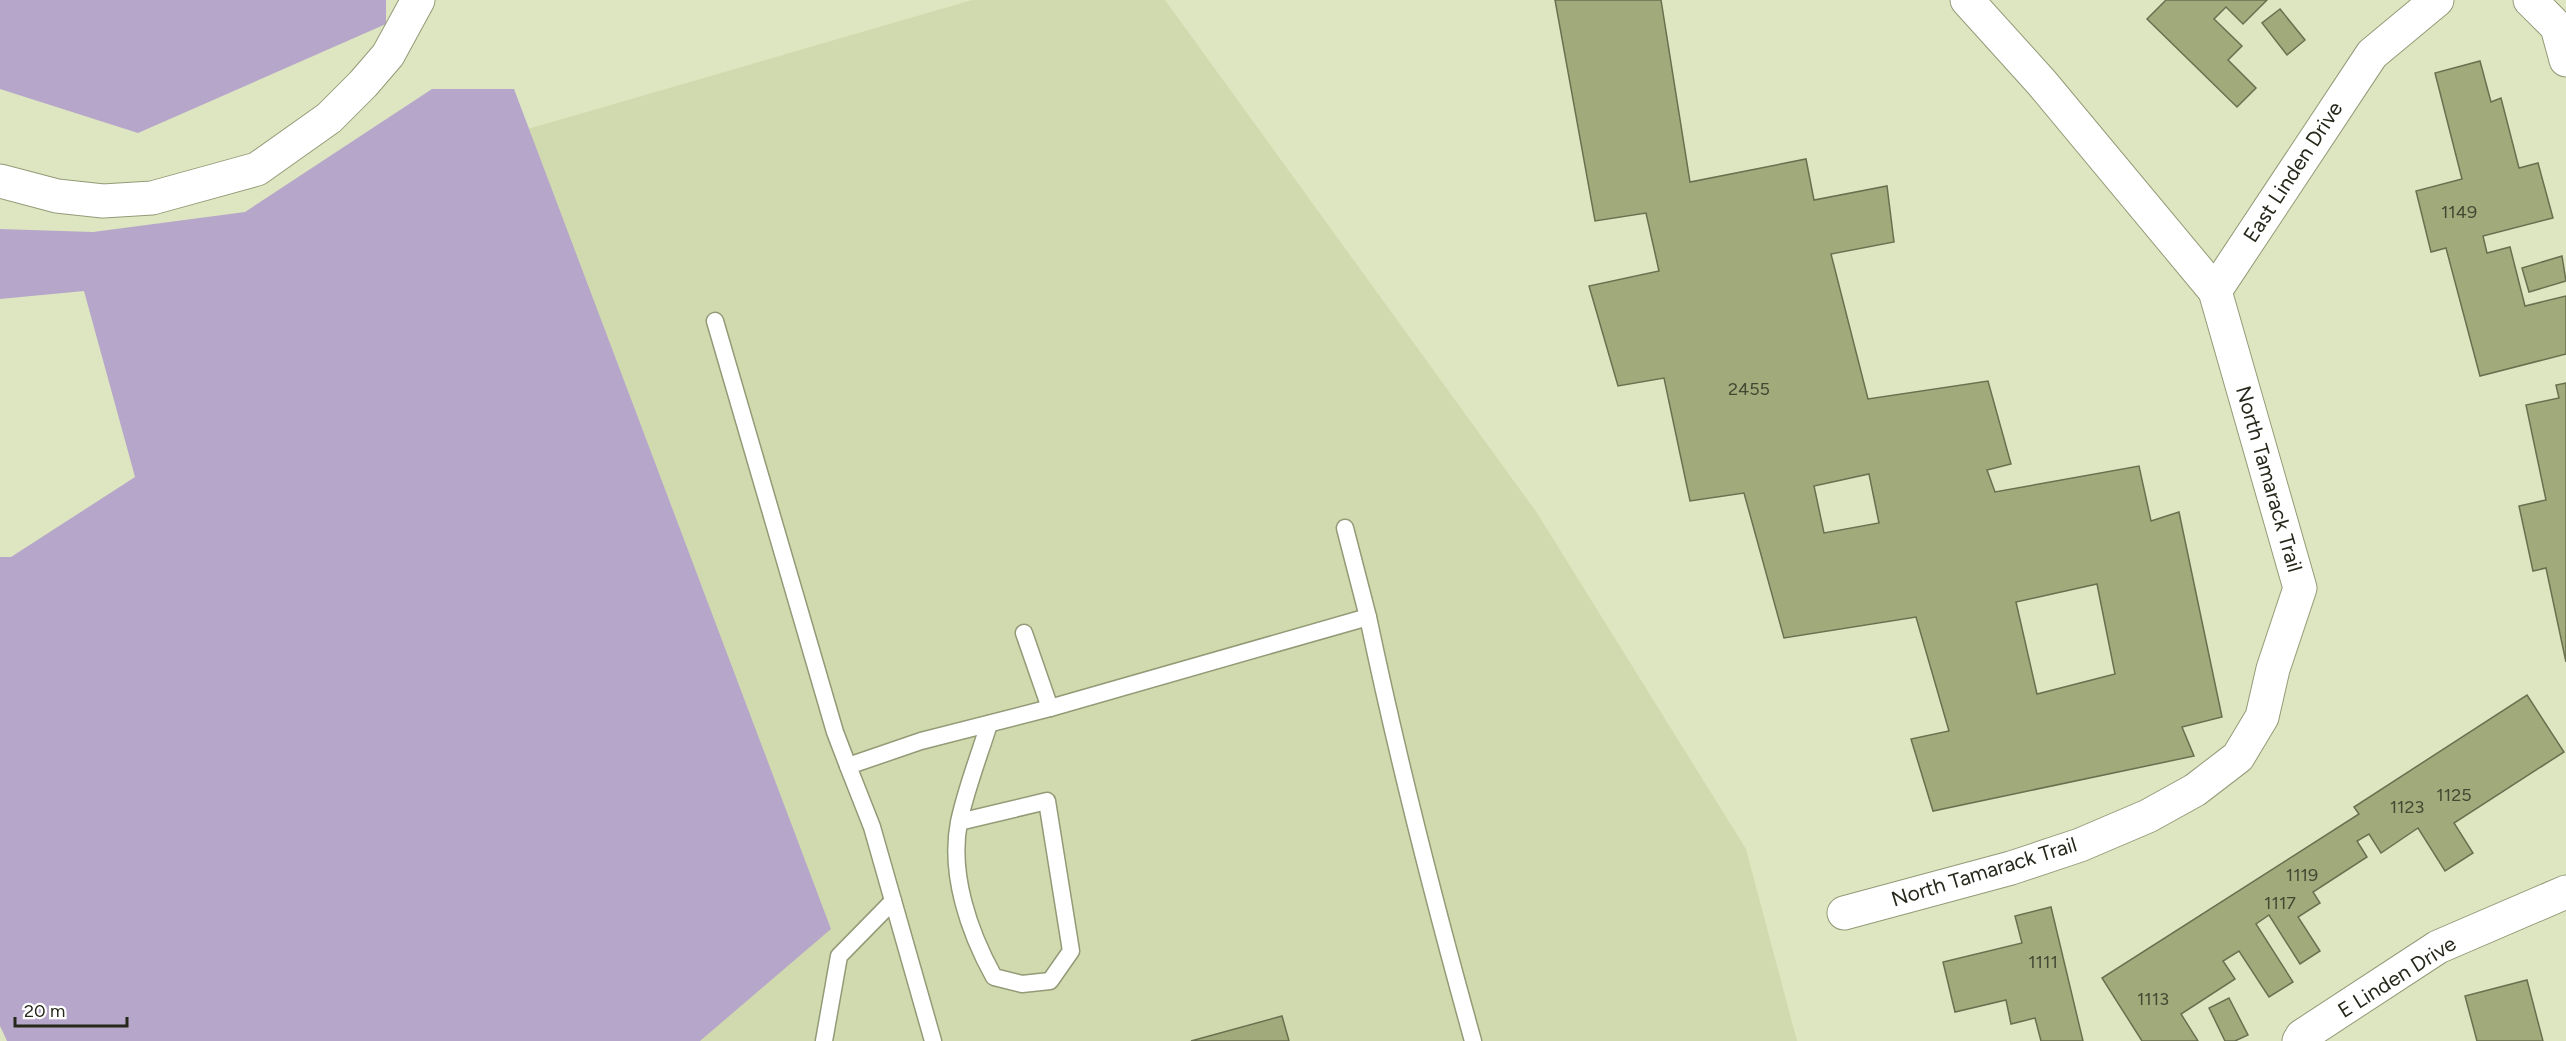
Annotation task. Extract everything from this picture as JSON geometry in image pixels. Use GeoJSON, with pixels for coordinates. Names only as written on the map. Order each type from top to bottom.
{"type":"FeatureCollection","features":[{"type":"Feature","properties":{"kind":"street"},"geometry":{"type":"LineString","coordinates":[[0,181],[57,196],[103,201],[152,198],[257,169],[329,118],[363,84],[388,55],[418,0]]}},
{"type":"Feature","properties":{"kind":"street","name":"North Tamarack Trail"},"geometry":{"type":"LineString","coordinates":[[1844,913],[2011,868],[2080,845],[2148,816],[2195,790],[2238,757],[2262,717],[2273,669],[2300,588],[2215,291],[2042,83],[1967,0]]}},
{"type":"Feature","properties":{"kind":"street","name":"East Linden Drive"},"geometry":{"type":"LineString","coordinates":[[2215,291],[2372,54],[2438,0]]}},
{"type":"Feature","properties":{"kind":"street"},"geometry":{"type":"LineString","coordinates":[[2530,0],[2558,27],[2566,60]]}},
{"type":"Feature","properties":{"kind":"street","name":"E Linden Drive"},"geometry":{"type":"LineString","coordinates":[[2299,1041],[2302,1036],[2438,947],[2566,892]]}},
{"type":"Feature","properties":{"kind":"lane"},"geometry":{"type":"LineString","coordinates":[[715,321],[835,732],[872,827],[933,1041]]}},
{"type":"Feature","properties":{"kind":"lane"},"geometry":{"type":"LineString","coordinates":[[1345,528],[1440,923],[1473,1041]]}},
{"type":"Feature","properties":{"kind":"lane"},"geometry":{"type":"LineString","coordinates":[[848,766],[921,741],[1050,708],[1368,617]]}},
{"type":"Feature","properties":{"kind":"lane"},"geometry":{"type":"LineString","coordinates":[[1024,633],[1050,708]]}},
{"type":"Feature","properties":{"kind":"lane"},"geometry":{"type":"LineString","coordinates":[[959,822],[1047,801],[1071,951],[1050,981],[1022,984],[994,977],[978,949],[956,870],[959,822],[989,724]]}},
{"type":"Feature","properties":{"kind":"lane"},"geometry":{"type":"LineString","coordinates":[[824,1041],[839,956],[893,902]]}},
{"type":"Feature","properties":{"kind":"shaded area"},"geometry":{"type":"Polygon","coordinates":[[[0,0],[386,0],[386,24],[138,133],[0,89],[0,0]]]}},
{"type":"Feature","properties":{"kind":"shaded area"},"geometry":{"type":"Polygon","coordinates":[[[972,0],[1165,0],[1537,513],[1746,849],[1797,1041],[510,1041],[266,205],[972,0]]]}},
{"type":"Feature","properties":{"kind":"shaded area"},"geometry":{"type":"Polygon","coordinates":[[[432,89],[514,89],[831,929],[700,1041],[7,1041],[0,1026],[0,557],[11,557],[135,477],[84,291],[0,299],[0,229],[93,232],[245,212],[432,89]]]}},
{"type":"Feature","properties":{"kind":"building"},"geometry":{"type":"Polygon","coordinates":[[[1555,0],[1661,0],[1690,182],[1806,159],[1814,200],[1887,186],[1894,242],[1831,254],[1868,399],[1988,381],[2011,464],[1987,470],[1995,492],[2139,466],[2151,521],[2179,512],[2222,717],[2182,727],[2194,756],[1933,811],[1911,739],[1949,731],[1916,617],[1784,638],[1744,493],[1690,501],[1664,378],[1618,386],[1589,286],[1659,271],[1646,213],[1595,221],[1555,0]],[[1869,474],[1814,486],[1824,533],[1879,523],[1869,474]],[[2097,584],[2016,602],[2037,694],[2115,674],[2097,584]]]}},
{"type":"Feature","properties":{"kind":"building"},"geometry":{"type":"Polygon","coordinates":[[[2166,0],[2267,0],[2243,24],[2226,7],[2214,19],[2242,46],[2228,60],[2256,88],[2237,107],[2147,19],[2166,0]]]}},
{"type":"Feature","properties":{"kind":"building"},"geometry":{"type":"Polygon","coordinates":[[[2280,9],[2305,40],[2287,55],[2262,23],[2280,9]]]}},
{"type":"Feature","properties":{"kind":"building"},"geometry":{"type":"Polygon","coordinates":[[[2480,61],[2491,102],[2501,98],[2519,168],[2538,163],[2553,218],[2483,236],[2487,253],[2510,247],[2525,306],[2566,296],[2566,354],[2480,376],[2446,248],[2431,252],[2416,191],[2462,179],[2435,73],[2480,61]]]}},
{"type":"Feature","properties":{"kind":"building"},"geometry":{"type":"Polygon","coordinates":[[[2562,256],[2566,281],[2529,292],[2522,268],[2562,256]]]}},
{"type":"Feature","properties":{"kind":"building"},"geometry":{"type":"Polygon","coordinates":[[[2566,383],[2566,662],[2546,568],[2533,571],[2519,506],[2546,500],[2526,405],[2559,398],[2556,385],[2566,383]]]}},
{"type":"Feature","properties":{"kind":"building"},"geometry":{"type":"Polygon","coordinates":[[[2527,695],[2564,752],[2454,823],[2473,853],[2445,871],[2418,828],[2381,853],[2369,834],[2357,841],[2367,857],[2313,892],[2320,903],[2298,917],[2320,951],[2300,964],[2269,915],[2256,924],[2293,982],[2269,997],[2239,951],[2223,961],[2235,979],[2181,1014],[2198,1041],[2142,1041],[2102,978],[2359,814],[2354,807],[2527,695]]]}},
{"type":"Feature","properties":{"kind":"building"},"geometry":{"type":"Polygon","coordinates":[[[2051,907],[2083,1041],[2041,1041],[2035,1018],[2011,1024],[2006,1000],[1955,1012],[1943,962],[2022,943],[2015,916],[2051,907]]]}},
{"type":"Feature","properties":{"kind":"building"},"geometry":{"type":"Polygon","coordinates":[[[2527,980],[2543,1041],[2477,1041],[2465,996],[2527,980]]]}},
{"type":"Feature","properties":{"kind":"building"},"geometry":{"type":"Polygon","coordinates":[[[2229,998],[2248,1035],[2235,1041],[2225,1041],[2209,1008],[2229,998]]]}},
{"type":"Feature","properties":{"kind":"building"},"geometry":{"type":"Polygon","coordinates":[[[1282,1016],[1289,1041],[1191,1041],[1282,1016]]]}}]}
